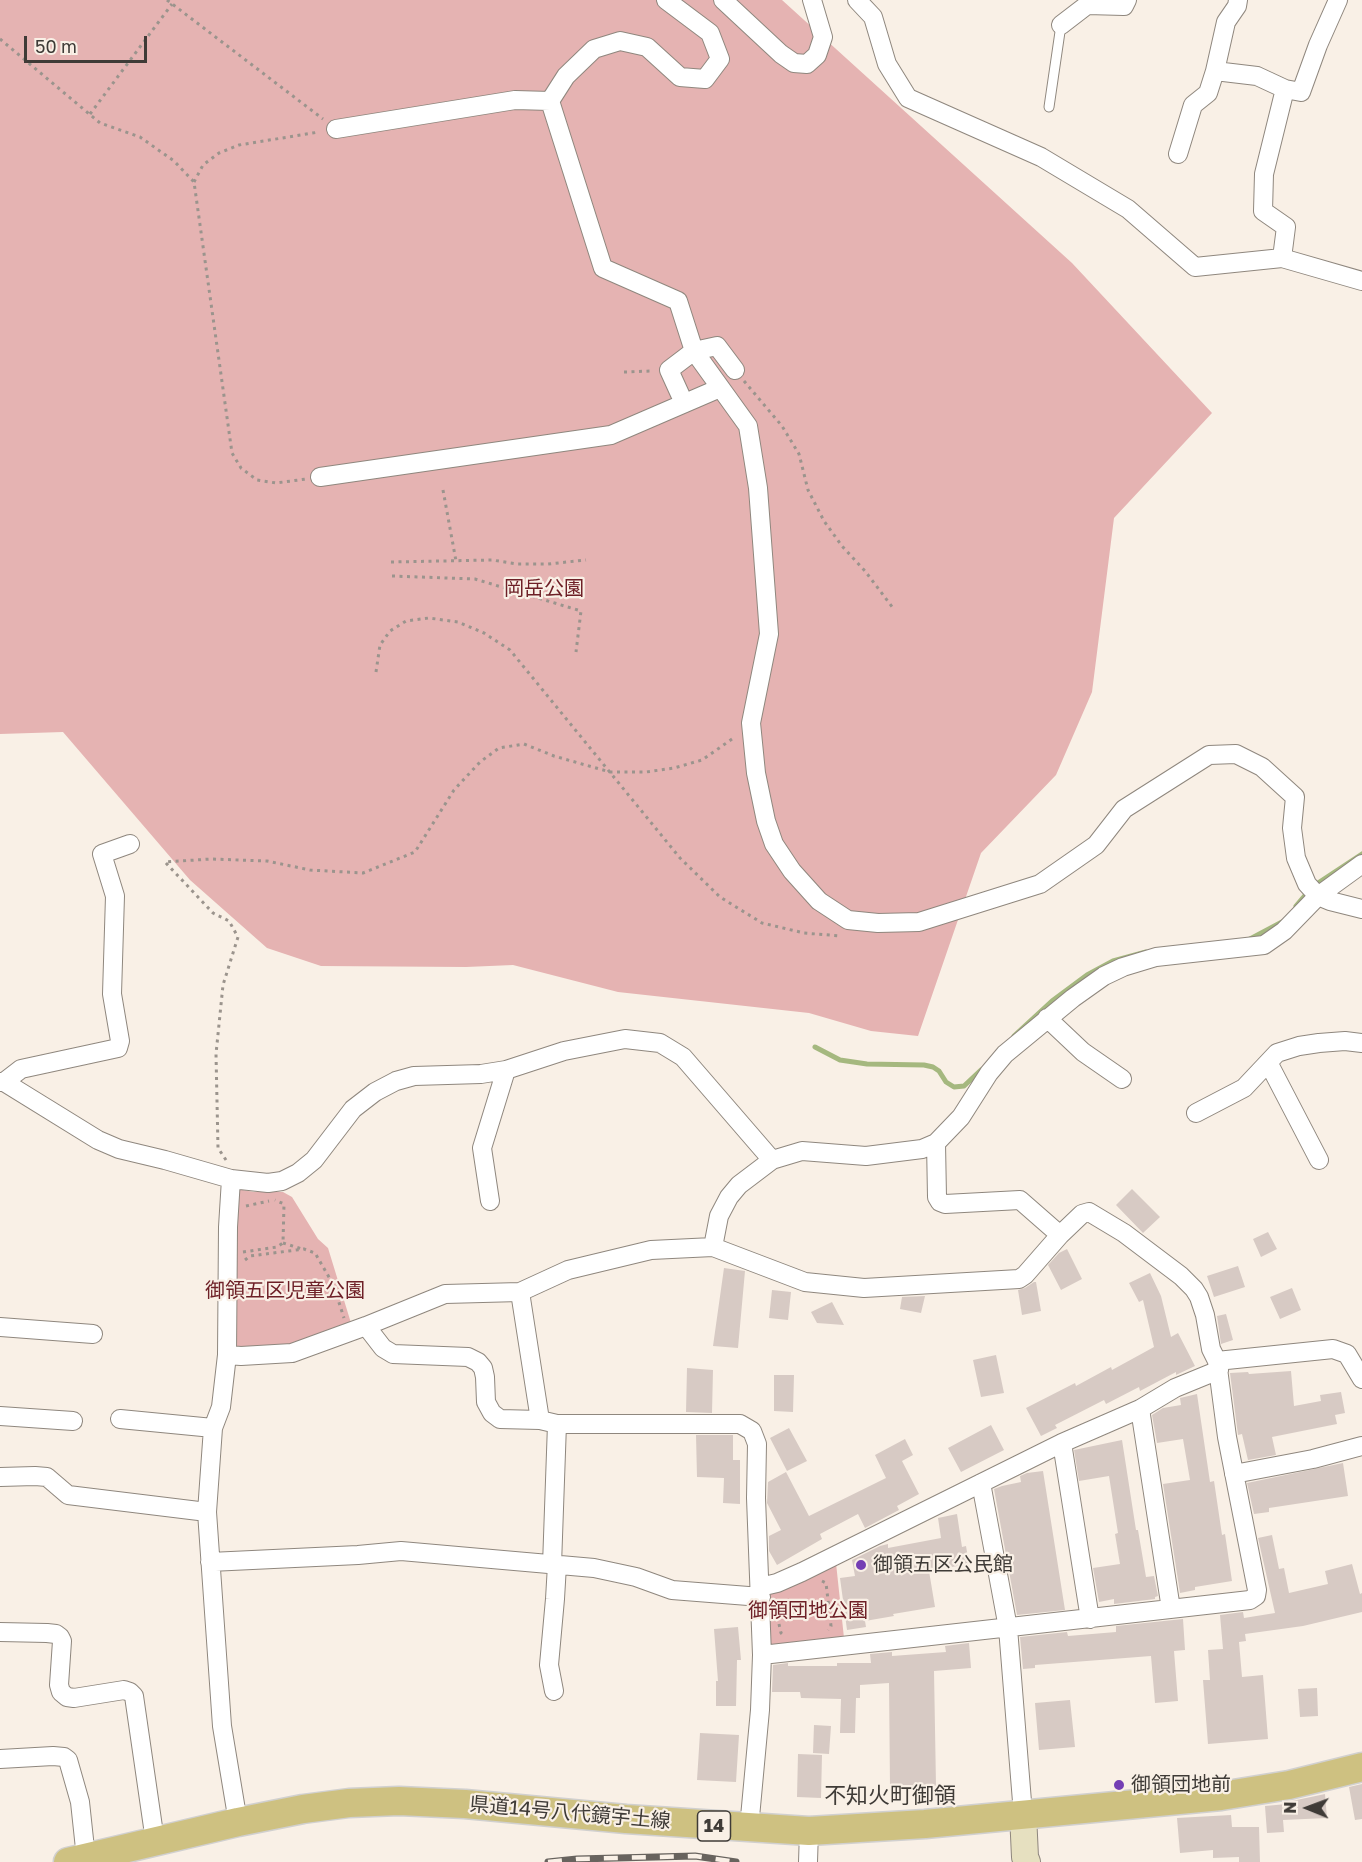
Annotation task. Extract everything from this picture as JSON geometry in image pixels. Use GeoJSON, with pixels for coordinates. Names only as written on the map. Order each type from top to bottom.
{"type":"FeatureCollection","features":[{"type":"Feature","properties":{"kind":"main road","name":"県道14号八代鏡宇土線"},"geometry":{"type":"LineString","coordinates":[[77,1860],[238,1822],[303,1809],[349,1803],[399,1801],[465,1804],[808,1831],[866,1829],[1221,1796],[1288,1785],[1362,1767]]}},
{"type":"Feature","properties":{"kind":"street"},"geometry":{"type":"LineString","coordinates":[[550,101],[566,76],[594,49],[620,41],[646,47],[680,78],[705,79],[720,59],[710,33],[666,0]]}},
{"type":"Feature","properties":{"kind":"street"},"geometry":{"type":"LineString","coordinates":[[723,0],[781,54],[794,63],[807,64],[817,55],[823,37],[812,0]]}},
{"type":"Feature","properties":{"kind":"street"},"geometry":{"type":"LineString","coordinates":[[856,0],[873,17],[887,64],[908,98],[1041,157],[1128,209],[1195,267],[1282,258],[1362,281]]}},
{"type":"Feature","properties":{"kind":"street"},"geometry":{"type":"LineString","coordinates":[[1060,25],[1087,5],[1124,6],[1127,0]]}},
{"type":"Feature","properties":{"kind":"street"},"geometry":{"type":"LineString","coordinates":[[1178,154],[1192,105],[1208,93],[1226,22],[1237,6],[1238,0]]}},
{"type":"Feature","properties":{"kind":"street"},"geometry":{"type":"LineString","coordinates":[[1215,71],[1257,76],[1301,92],[1338,0]]}},
{"type":"Feature","properties":{"kind":"street"},"geometry":{"type":"LineString","coordinates":[[1282,258],[1286,227],[1263,211],[1263,174],[1285,88]]}},
{"type":"Feature","properties":{"kind":"street"},"geometry":{"type":"LineString","coordinates":[[336,129],[515,100],[550,101]]}},
{"type":"Feature","properties":{"kind":"street"},"geometry":{"type":"LineString","coordinates":[[550,101],[603,268],[678,301],[694,351],[748,426],[758,488],[769,634],[751,723],[756,773],[766,820],[774,844],[792,872],[819,901],[848,920],[878,923],[919,922],[1040,884],[1096,845],[1124,809],[1209,755],[1236,754],[1262,767],[1295,797],[1292,828],[1296,858],[1307,884],[1318,896],[1338,905],[1362,909]]}},
{"type":"Feature","properties":{"kind":"street"},"geometry":{"type":"LineString","coordinates":[[684,403],[669,370],[694,351],[717,346],[735,370]]}},
{"type":"Feature","properties":{"kind":"street"},"geometry":{"type":"LineString","coordinates":[[320,477],[611,435],[720,388]]}},
{"type":"Feature","properties":{"kind":"street"},"geometry":{"type":"LineString","coordinates":[[130,844],[102,854],[115,896],[112,994],[120,1041],[118,1048],[21,1069],[2,1082],[108,1145],[229,1170],[268,1183],[298,1173],[314,1160],[353,1109],[375,1092],[396,1081],[414,1076],[480,1074],[506,1070],[564,1052],[625,1039],[660,1043],[683,1058],[772,1160]]}},
{"type":"Feature","properties":{"kind":"street"},"geometry":{"type":"LineString","coordinates":[[713,1247],[719,1216],[729,1197],[739,1185],[772,1160],[802,1151],[866,1156],[922,1149],[936,1143],[961,1117],[989,1073],[1005,1054],[1047,1018],[1089,987],[1123,967],[1156,957],[1264,945],[1284,931],[1318,896],[1362,864]]}},
{"type":"Feature","properties":{"kind":"street"},"geometry":{"type":"LineString","coordinates":[[1047,1018],[1083,1052],[1122,1079]]}},
{"type":"Feature","properties":{"kind":"street"},"geometry":{"type":"LineString","coordinates":[[1196,1113],[1244,1088],[1277,1053],[1299,1046],[1345,1041],[1362,1043]]}},
{"type":"Feature","properties":{"kind":"street"},"geometry":{"type":"LineString","coordinates":[[1269,1064],[1319,1160]]}},
{"type":"Feature","properties":{"kind":"street"},"geometry":{"type":"LineString","coordinates":[[490,1201],[482,1148],[506,1070]]}},
{"type":"Feature","properties":{"kind":"street"},"geometry":{"type":"LineString","coordinates":[[936,1143],[937,1197],[940,1202],[945,1204],[1020,1200],[1060,1235]]}},
{"type":"Feature","properties":{"kind":"street"},"geometry":{"type":"LineString","coordinates":[[229,1170],[227,1355],[222,1399],[213,1428],[207,1512],[222,1726],[238,1822]]}},
{"type":"Feature","properties":{"kind":"street"},"geometry":{"type":"LineString","coordinates":[[227,1355],[292,1353],[445,1294],[520,1292],[568,1270],[651,1250],[713,1247],[805,1282],[864,1288],[1019,1279],[1060,1235],[1082,1214],[1089,1212],[1124,1233],[1181,1276],[1194,1289],[1205,1315],[1211,1349],[1218,1366],[1227,1437],[1257,1590],[1256,1596],[1250,1600],[762,1655]]}},
{"type":"Feature","properties":{"kind":"street"},"geometry":{"type":"LineString","coordinates":[[520,1292],[549,1422],[555,1599],[549,1665],[554,1691]]}},
{"type":"Feature","properties":{"kind":"street"},"geometry":{"type":"LineString","coordinates":[[366,1326],[383,1348],[393,1354],[468,1357],[478,1362],[483,1368],[486,1402],[492,1413],[500,1419],[549,1422],[740,1424],[752,1431],[757,1444],[756,1498],[762,1655],[760,1710],[749,1828]]}},
{"type":"Feature","properties":{"kind":"street"},"geometry":{"type":"LineString","coordinates":[[0,1327],[93,1334]]}},
{"type":"Feature","properties":{"kind":"street"},"geometry":{"type":"LineString","coordinates":[[210,1562],[401,1551],[612,1570],[672,1590],[761,1592],[1062,1443],[1140,1409],[1174,1388],[1218,1366],[1333,1349],[1347,1354],[1362,1379]]}},
{"type":"Feature","properties":{"kind":"street"},"geometry":{"type":"LineString","coordinates":[[1140,1409],[1172,1609]]}},
{"type":"Feature","properties":{"kind":"street"},"geometry":{"type":"LineString","coordinates":[[0,1416],[73,1420]]}},
{"type":"Feature","properties":{"kind":"street"},"geometry":{"type":"LineString","coordinates":[[120,1419],[213,1428]]}},
{"type":"Feature","properties":{"kind":"street"},"geometry":{"type":"LineString","coordinates":[[1062,1443],[1090,1619]]}},
{"type":"Feature","properties":{"kind":"street"},"geometry":{"type":"LineString","coordinates":[[1234,1474],[1313,1459],[1362,1446]]}},
{"type":"Feature","properties":{"kind":"street"},"geometry":{"type":"LineString","coordinates":[[0,1477],[36,1476],[46,1478],[69,1495],[207,1512]]}},
{"type":"Feature","properties":{"kind":"street"},"geometry":{"type":"LineString","coordinates":[[981,1483],[1008,1628],[1024,1849],[1027,1862]]}},
{"type":"Feature","properties":{"kind":"street"},"geometry":{"type":"LineString","coordinates":[[0,1632],[47,1633],[60,1637],[62,1641],[59,1685],[61,1692],[67,1697],[74,1698],[124,1690],[134,1696],[155,1841]]}},
{"type":"Feature","properties":{"kind":"street"},"geometry":{"type":"LineString","coordinates":[[0,1759],[52,1756],[64,1757],[68,1760],[80,1802],[77,1860]]}},
{"type":"Feature","properties":{"kind":"street"},"geometry":{"type":"LineString","coordinates":[[808,1831],[808,1862]]}},
{"type":"Feature","properties":{"kind":"lane"},"geometry":{"type":"LineString","coordinates":[[1048,107],[1060,25]]}},
{"type":"Feature","properties":{"kind":"path"},"geometry":{"type":"LineString","coordinates":[[167,0],[336,129]]}},
{"type":"Feature","properties":{"kind":"path"},"geometry":{"type":"LineString","coordinates":[[90,114],[172,4]]}},
{"type":"Feature","properties":{"kind":"path"},"geometry":{"type":"LineString","coordinates":[[0,39],[100,123],[141,137],[174,161],[194,182],[232,453],[241,468],[256,480],[276,483],[320,477]]}},
{"type":"Feature","properties":{"kind":"path"},"geometry":{"type":"LineString","coordinates":[[194,182],[203,165],[219,153],[239,145],[336,129]]}},
{"type":"Feature","properties":{"kind":"path"},"geometry":{"type":"LineString","coordinates":[[624,372],[669,370]]}},
{"type":"Feature","properties":{"kind":"path"},"geometry":{"type":"LineString","coordinates":[[735,370],[782,426],[799,454],[808,490],[824,521],[893,608]]}},
{"type":"Feature","properties":{"kind":"path"},"geometry":{"type":"LineString","coordinates":[[443,490],[456,561]]}},
{"type":"Feature","properties":{"kind":"path"},"geometry":{"type":"LineString","coordinates":[[391,562],[492,560],[517,564],[548,564],[586,560]]}},
{"type":"Feature","properties":{"kind":"path"},"geometry":{"type":"LineString","coordinates":[[392,576],[475,579],[580,611],[576,652]]}},
{"type":"Feature","properties":{"kind":"path"},"geometry":{"type":"LineString","coordinates":[[376,672],[380,645],[390,631],[406,621],[429,618],[458,622],[484,633],[510,650],[680,858],[720,897],[762,923],[804,933],[843,937]]}},
{"type":"Feature","properties":{"kind":"path"},"geometry":{"type":"LineString","coordinates":[[229,1170],[218,1148],[216,1054],[223,985],[238,937],[229,921],[213,913],[165,862],[211,859],[267,861],[310,870],[363,873],[415,852],[454,790],[480,762],[499,748],[524,744],[554,756],[610,772],[646,772],[674,768],[702,760],[727,744],[751,723]]}},
{"type":"Feature","properties":{"kind":"path"},"geometry":{"type":"LineString","coordinates":[[229,1208],[279,1200],[284,1204],[283,1244]]}},
{"type":"Feature","properties":{"kind":"path"},"geometry":{"type":"LineString","coordinates":[[239,1250],[244,1252],[283,1244],[315,1253],[333,1284],[343,1313],[344,1319],[339,1323]]}},
{"type":"Feature","properties":{"kind":"path"},"geometry":{"type":"LineString","coordinates":[[242,1264],[250,1256],[304,1249]]}},
{"type":"Feature","properties":{"kind":"path"},"geometry":{"type":"LineString","coordinates":[[813,1650],[812,1634],[827,1631],[831,1626],[826,1583],[817,1582]]}},
{"type":"Feature","properties":{"kind":"path"},"geometry":{"type":"LineString","coordinates":[[779,1623],[781,1633],[786,1637]]}},
{"type":"Feature","properties":{"kind":"green space","name":"岡岳公園"},"geometry":{"type":"Polygon","coordinates":[[[0,0],[782,0],[1072,263],[1212,413],[1114,518],[1092,692],[1056,775],[981,853],[918,1036],[871,1031],[809,1013],[618,992],[513,965],[321,966],[267,948],[190,880],[63,732],[0,734],[0,0]]]}},
{"type":"Feature","properties":{"kind":"green space","name":"御領五区児童公園"},"geometry":{"type":"Polygon","coordinates":[[[237,1189],[254,1192],[283,1192],[292,1197],[318,1239],[328,1248],[351,1323],[297,1345],[233,1350],[237,1189]]]}},
{"type":"Feature","properties":{"kind":"green space","name":"御領団地公園"},"geometry":{"type":"Polygon","coordinates":[[[836,1563],[844,1638],[769,1649],[768,1593],[836,1563]]]}},
{"type":"Feature","properties":{"kind":"building"},"geometry":{"type":"Polygon","coordinates":[[[1132,1189],[1160,1217],[1143,1233],[1116,1205],[1132,1189]]]}},
{"type":"Feature","properties":{"kind":"building"},"geometry":{"type":"Polygon","coordinates":[[[1268,1232],[1277,1249],[1261,1257],[1253,1239],[1268,1232]]]}},
{"type":"Feature","properties":{"kind":"building"},"geometry":{"type":"Polygon","coordinates":[[[1067,1249],[1082,1279],[1061,1290],[1048,1265],[1059,1253],[1067,1249]]]}},
{"type":"Feature","properties":{"kind":"building"},"geometry":{"type":"Polygon","coordinates":[[[1238,1266],[1245,1287],[1214,1297],[1207,1276],[1238,1266]]]}},
{"type":"Feature","properties":{"kind":"building"},"geometry":{"type":"Polygon","coordinates":[[[724,1268],[745,1271],[738,1348],[713,1346],[724,1268]]]}},
{"type":"Feature","properties":{"kind":"building"},"geometry":{"type":"Polygon","coordinates":[[[1150,1273],[1161,1296],[1171,1337],[1178,1333],[1195,1366],[1176,1375],[1176,1372],[1140,1391],[1139,1387],[1106,1404],[1104,1400],[1055,1425],[1057,1428],[1041,1436],[1026,1408],[1075,1383],[1076,1386],[1111,1367],[1112,1370],[1154,1347],[1143,1300],[1139,1302],[1129,1283],[1150,1273]]]}},
{"type":"Feature","properties":{"kind":"building"},"geometry":{"type":"Polygon","coordinates":[[[1036,1282],[1041,1311],[1022,1315],[1018,1290],[1036,1282]]]}},
{"type":"Feature","properties":{"kind":"building"},"geometry":{"type":"Polygon","coordinates":[[[1292,1288],[1301,1310],[1280,1319],[1270,1297],[1292,1288]]]}},
{"type":"Feature","properties":{"kind":"building"},"geometry":{"type":"Polygon","coordinates":[[[772,1290],[791,1292],[788,1320],[769,1318],[772,1290]]]}},
{"type":"Feature","properties":{"kind":"building"},"geometry":{"type":"Polygon","coordinates":[[[925,1296],[921,1313],[900,1309],[902,1297],[925,1296]]]}},
{"type":"Feature","properties":{"kind":"building"},"geometry":{"type":"Polygon","coordinates":[[[832,1302],[844,1325],[817,1323],[811,1312],[832,1302]]]}},
{"type":"Feature","properties":{"kind":"building"},"geometry":{"type":"Polygon","coordinates":[[[1226,1314],[1233,1340],[1221,1344],[1217,1316],[1226,1314]]]}},
{"type":"Feature","properties":{"kind":"building"},"geometry":{"type":"Polygon","coordinates":[[[996,1355],[1004,1393],[981,1397],[973,1360],[996,1355]]]}},
{"type":"Feature","properties":{"kind":"building"},"geometry":{"type":"Polygon","coordinates":[[[687,1368],[713,1370],[712,1413],[686,1412],[687,1368]]]}},
{"type":"Feature","properties":{"kind":"building"},"geometry":{"type":"Polygon","coordinates":[[[1291,1371],[1294,1406],[1321,1401],[1320,1395],[1341,1392],[1345,1413],[1335,1415],[1337,1424],[1272,1437],[1276,1455],[1248,1460],[1242,1434],[1238,1435],[1230,1373],[1291,1371]]]}},
{"type":"Feature","properties":{"kind":"building"},"geometry":{"type":"Polygon","coordinates":[[[774,1375],[794,1375],[793,1412],[774,1411],[774,1375]]]}},
{"type":"Feature","properties":{"kind":"building"},"geometry":{"type":"Polygon","coordinates":[[[1197,1394],[1210,1482],[1214,1481],[1232,1581],[1195,1587],[1195,1590],[1180,1593],[1163,1484],[1190,1480],[1183,1439],[1157,1443],[1152,1415],[1163,1408],[1181,1405],[1180,1398],[1197,1394]]]}},
{"type":"Feature","properties":{"kind":"building"},"geometry":{"type":"Polygon","coordinates":[[[991,1425],[1004,1450],[961,1472],[948,1448],[991,1425]]]}},
{"type":"Feature","properties":{"kind":"building"},"geometry":{"type":"Polygon","coordinates":[[[789,1428],[807,1461],[787,1471],[770,1438],[789,1428]]]}},
{"type":"Feature","properties":{"kind":"building"},"geometry":{"type":"Polygon","coordinates":[[[696,1435],[733,1435],[733,1460],[740,1460],[740,1504],[723,1503],[724,1478],[697,1477],[696,1435]]]}},
{"type":"Feature","properties":{"kind":"building"},"geometry":{"type":"Polygon","coordinates":[[[905,1439],[913,1455],[902,1461],[919,1494],[897,1506],[899,1510],[865,1528],[858,1514],[820,1534],[822,1539],[777,1565],[769,1551],[769,1536],[781,1530],[767,1503],[768,1482],[786,1472],[809,1516],[886,1478],[875,1455],[905,1439]]]}},
{"type":"Feature","properties":{"kind":"building"},"geometry":{"type":"Polygon","coordinates":[[[1122,1440],[1146,1577],[1154,1576],[1158,1596],[1155,1599],[1114,1604],[1114,1599],[1099,1602],[1093,1568],[1120,1564],[1115,1534],[1118,1533],[1109,1476],[1079,1481],[1074,1450],[1122,1440]]]}},
{"type":"Feature","properties":{"kind":"building"},"geometry":{"type":"Polygon","coordinates":[[[1343,1463],[1348,1496],[1269,1508],[1269,1512],[1254,1514],[1247,1483],[1343,1463]]]}},
{"type":"Feature","properties":{"kind":"building"},"geometry":{"type":"Polygon","coordinates":[[[1043,1471],[1065,1610],[1017,1615],[994,1489],[1021,1482],[1020,1476],[1027,1473],[1043,1471]]]}},
{"type":"Feature","properties":{"kind":"building"},"geometry":{"type":"Polygon","coordinates":[[[957,1514],[962,1547],[966,1546],[969,1564],[929,1571],[935,1607],[865,1621],[866,1627],[847,1630],[840,1578],[855,1576],[852,1560],[888,1544],[888,1548],[941,1538],[938,1518],[957,1514]]]}},
{"type":"Feature","properties":{"kind":"building"},"geometry":{"type":"Polygon","coordinates":[[[1272,1535],[1279,1569],[1284,1568],[1289,1593],[1328,1584],[1325,1571],[1352,1564],[1360,1594],[1362,1593],[1362,1612],[1303,1626],[1245,1634],[1246,1641],[1239,1642],[1242,1677],[1263,1675],[1268,1739],[1208,1744],[1203,1680],[1210,1680],[1208,1650],[1223,1649],[1220,1615],[1243,1612],[1244,1618],[1275,1613],[1258,1538],[1272,1535]]]}},
{"type":"Feature","properties":{"kind":"building"},"geometry":{"type":"Polygon","coordinates":[[[1183,1619],[1185,1650],[1174,1651],[1178,1701],[1155,1703],[1151,1656],[1035,1665],[1035,1668],[1023,1669],[1020,1637],[1067,1632],[1068,1636],[1116,1632],[1116,1626],[1183,1619]]]}},
{"type":"Feature","properties":{"kind":"building"},"geometry":{"type":"Polygon","coordinates":[[[738,1627],[741,1660],[737,1660],[736,1706],[716,1706],[716,1681],[718,1681],[714,1629],[738,1627]]]}},
{"type":"Feature","properties":{"kind":"building"},"geometry":{"type":"Polygon","coordinates":[[[969,1643],[971,1668],[934,1671],[936,1786],[890,1787],[889,1683],[860,1685],[860,1698],[856,1698],[855,1733],[840,1733],[841,1699],[801,1698],[800,1692],[772,1692],[773,1665],[788,1663],[788,1666],[837,1666],[837,1663],[871,1663],[870,1654],[892,1652],[892,1656],[946,1652],[945,1646],[969,1643]]]}},
{"type":"Feature","properties":{"kind":"building"},"geometry":{"type":"Polygon","coordinates":[[[1317,1688],[1318,1716],[1300,1717],[1298,1689],[1317,1688]]]}},
{"type":"Feature","properties":{"kind":"building"},"geometry":{"type":"Polygon","coordinates":[[[1070,1700],[1075,1747],[1039,1750],[1035,1703],[1070,1700]]]}},
{"type":"Feature","properties":{"kind":"building"},"geometry":{"type":"Polygon","coordinates":[[[814,1725],[831,1726],[829,1754],[813,1753],[814,1725]]]}},
{"type":"Feature","properties":{"kind":"building"},"geometry":{"type":"Polygon","coordinates":[[[700,1733],[739,1735],[736,1782],[697,1780],[700,1733]]]}},
{"type":"Feature","properties":{"kind":"building"},"geometry":{"type":"Polygon","coordinates":[[[798,1754],[822,1755],[821,1798],[797,1797],[798,1754]]]}},
{"type":"Feature","properties":{"kind":"building"},"geometry":{"type":"Polygon","coordinates":[[[1362,1784],[1362,1819],[1355,1820],[1349,1787],[1362,1784]]]}},
{"type":"Feature","properties":{"kind":"building"},"geometry":{"type":"Polygon","coordinates":[[[1325,1794],[1327,1818],[1283,1820],[1284,1832],[1267,1833],[1265,1806],[1287,1804],[1287,1802],[1325,1794]]]}},
{"type":"Feature","properties":{"kind":"building"},"geometry":{"type":"Polygon","coordinates":[[[1231,1815],[1232,1827],[1259,1827],[1260,1862],[1239,1862],[1239,1857],[1213,1858],[1213,1850],[1180,1853],[1177,1818],[1231,1815]]]}},
{"type":"Feature","properties":{"kind":"waterway"},"geometry":{"type":"LineString","coordinates":[[1315,885],[1362,854]]}},
{"type":"Feature","properties":{"kind":"waterway"},"geometry":{"type":"LineString","coordinates":[[1296,906],[1307,893]]}},
{"type":"Feature","properties":{"kind":"waterway"},"geometry":{"type":"LineString","coordinates":[[1250,939],[1282,922]]}},
{"type":"Feature","properties":{"kind":"waterway"},"geometry":{"type":"LineString","coordinates":[[1014,1036],[1052,1001],[1087,975],[1113,961],[1146,952]]}},
{"type":"Feature","properties":{"kind":"waterway"},"geometry":{"type":"LineString","coordinates":[[815,1047],[840,1060],[867,1064],[933,1067],[939,1071],[946,1082],[954,1087],[964,1086],[981,1070]]}},
{"type":"Feature","properties":{"kind":"railway"},"geometry":{"type":"LineString","coordinates":[[548,1862],[577,1859],[695,1856],[736,1862]]}},
{"type":"Feature","properties":{"kind":"place","name":"御領五区公民館"},"geometry":{"type":"Point","coordinates":[861,1565]}},
{"type":"Feature","properties":{"kind":"place","name":"御領団地前"},"geometry":{"type":"Point","coordinates":[1119,1785]}},
{"type":"Feature","properties":{"kind":"district","name":"不知火町御領"},"geometry":{"type":"Point","coordinates":[890,1796]}}]}
